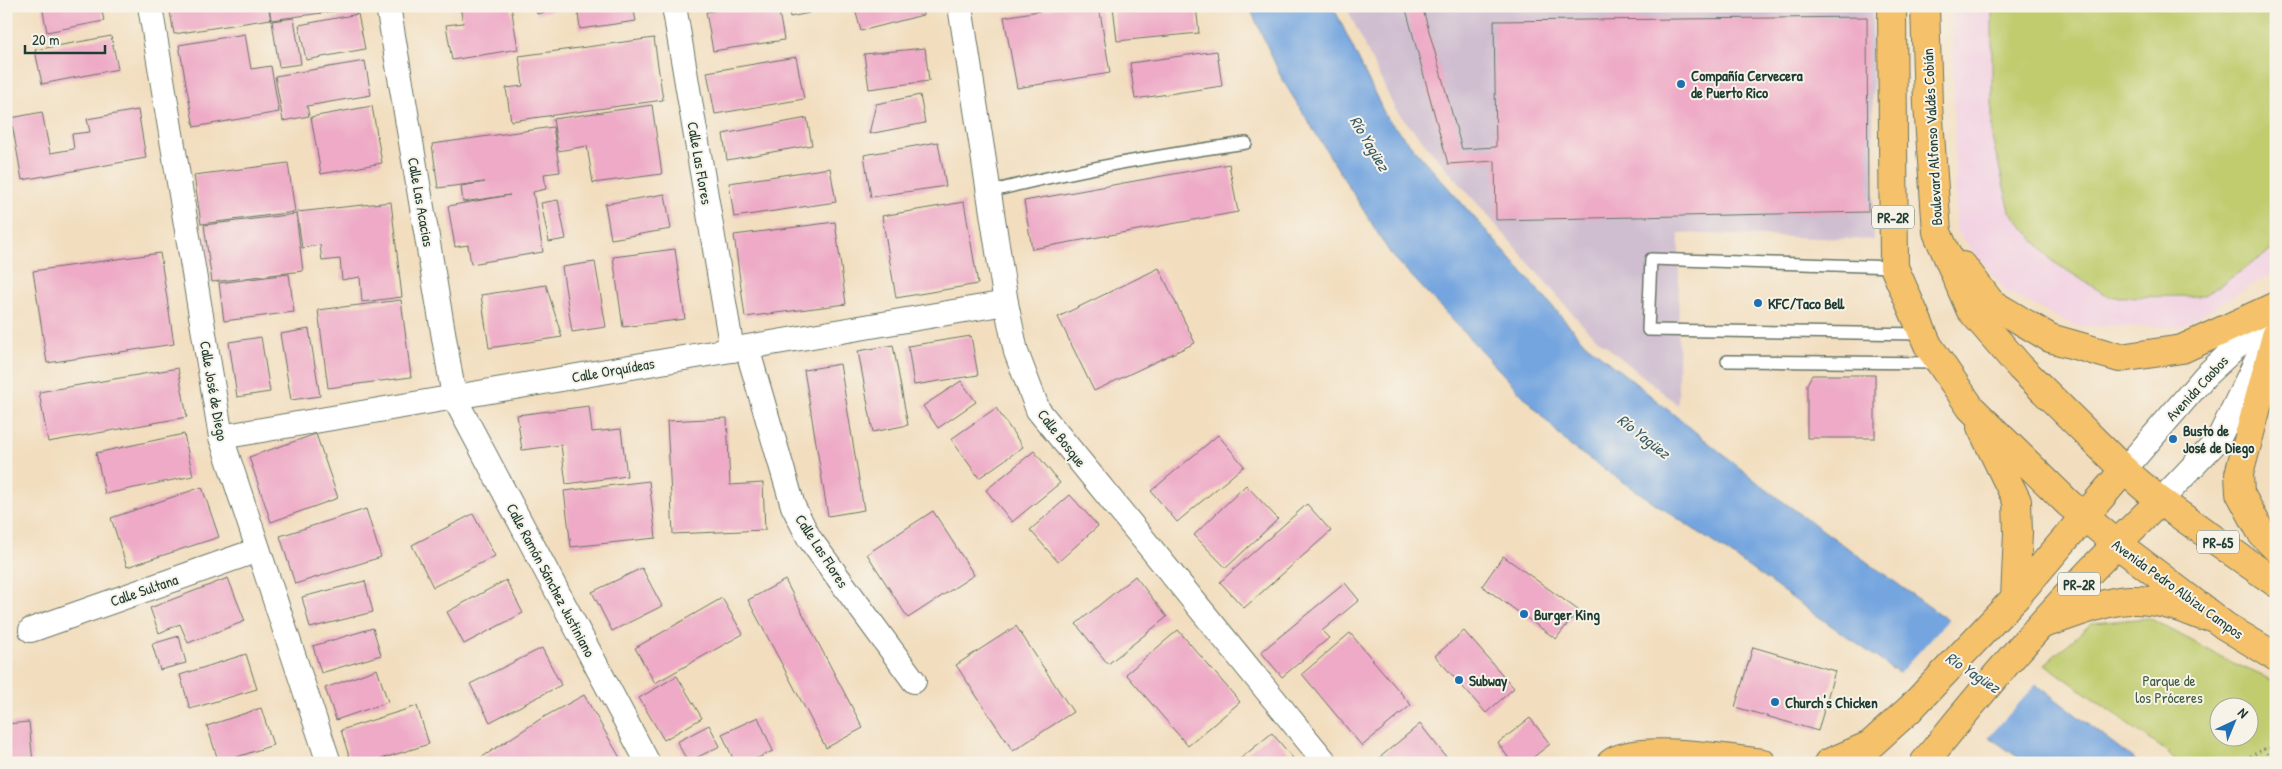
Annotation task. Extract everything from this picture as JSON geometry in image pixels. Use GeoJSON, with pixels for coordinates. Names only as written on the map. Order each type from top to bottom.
{"type":"FeatureCollection","features":[{"type":"Feature","properties":{"kind":"main road","name":"PR-2R"},"geometry":{"type":"LineString","coordinates":[[1892,6],[1894,267],[1923,334],[1940,363],[1971,408],[2083,517]]}},
{"type":"Feature","properties":{"kind":"main road","name":"Boulevard Alfonso Valdés Cobián"},"geometry":{"type":"LineString","coordinates":[[1926,6],[1928,105],[1937,232],[1970,309],[2020,367],[2124,470]]}},
{"type":"Feature","properties":{"kind":"main road"},"geometry":{"type":"LineString","coordinates":[[1937,232],[1991,303],[2050,338],[2120,358],[2182,349],[2276,306]]}},
{"type":"Feature","properties":{"kind":"main road"},"geometry":{"type":"LineString","coordinates":[[2276,336],[2238,474],[2240,493],[2262,534],[2276,548]]}},
{"type":"Feature","properties":{"kind":"main road"},"geometry":{"type":"LineString","coordinates":[[1971,408],[2016,501],[2018,533],[2014,598]]}},
{"type":"Feature","properties":{"kind":"main road","name":"PR-2R"},"geometry":{"type":"LineString","coordinates":[[1828,763],[1870,745],[1910,709],[2014,598],[2124,470]]}},
{"type":"Feature","properties":{"kind":"main road","name":"PR-65"},"geometry":{"type":"LineString","coordinates":[[2124,470],[2160,501],[2276,583]]}},
{"type":"Feature","properties":{"kind":"main road","name":"PR-2R"},"geometry":{"type":"LineString","coordinates":[[1924,763],[2042,625],[2116,543],[2160,501]]}},
{"type":"Feature","properties":{"kind":"main road","name":"Avenida Pedro Albizu Campos"},"geometry":{"type":"LineString","coordinates":[[2083,517],[2225,626],[2276,657]]}},
{"type":"Feature","properties":{"kind":"main road"},"geometry":{"type":"LineString","coordinates":[[2042,625],[2095,607],[2130,600],[2180,607],[2225,626]]}},
{"type":"Feature","properties":{"kind":"main road"},"geometry":{"type":"LineString","coordinates":[[1611,763],[1616,759],[1713,756],[1762,763]]}},
{"type":"Feature","properties":{"kind":"street","name":"Calle José de Diego"},"geometry":{"type":"LineString","coordinates":[[150,6],[221,437],[329,763]]}},
{"type":"Feature","properties":{"kind":"street","name":"Calle Las Acacias"},"geometry":{"type":"LineString","coordinates":[[388,6],[454,397]]}},
{"type":"Feature","properties":{"kind":"street","name":"Calle Las Flores"},"geometry":{"type":"LineString","coordinates":[[674,6],[739,349],[793,506],[809,538],[914,681]]}},
{"type":"Feature","properties":{"kind":"street","name":"Calle Bosque"},"geometry":{"type":"LineString","coordinates":[[960,6],[1006,303],[1016,352],[1038,410],[1326,763]]}},
{"type":"Feature","properties":{"kind":"street","name":"Calle Orquídeas"},"geometry":{"type":"LineString","coordinates":[[221,437],[1006,303]]}},
{"type":"Feature","properties":{"kind":"street","name":"Avenida Caobos"},"geometry":{"type":"LineString","coordinates":[[2124,470],[2205,376],[2276,310]]}},
{"type":"Feature","properties":{"kind":"street","name":"Avenida Caobos"},"geometry":{"type":"LineString","coordinates":[[2160,501],[2218,440],[2276,321]]}},
{"type":"Feature","properties":{"kind":"street","name":"Calle Ramón Sánchez Justiniano"},"geometry":{"type":"LineString","coordinates":[[454,397],[648,763]]}},
{"type":"Feature","properties":{"kind":"street","name":"Calle Sultana"},"geometry":{"type":"LineString","coordinates":[[31,630],[258,550]]}},
{"type":"Feature","properties":{"kind":"lane"},"geometry":{"type":"LineString","coordinates":[[989,192],[1077,171],[1177,152],[1246,143]]}},
{"type":"Feature","properties":{"kind":"lane"},"geometry":{"type":"LineString","coordinates":[[1894,267],[1651,259],[1648,330],[1923,334]]}},
{"type":"Feature","properties":{"kind":"lane"},"geometry":{"type":"LineString","coordinates":[[1727,360],[1940,363]]}},
{"type":"Feature","properties":{"kind":"path"},"geometry":{"type":"LineString","coordinates":[[2237,763],[2264,749],[2276,746]]}},
{"type":"Feature","properties":{"kind":"path"},"geometry":{"type":"LineString","coordinates":[[2264,749],[2272,763]]}},
{"type":"Feature","properties":{"kind":"shaded area","name":"Compañía Cervecera de Puerto Rico"},"geometry":{"type":"Polygon","coordinates":[[[1346,6],[1872,6],[1874,240],[1679,233],[1678,405],[1588,331],[1395,109],[1346,6]]]}},
{"type":"Feature","properties":{"kind":"shaded area"},"geometry":{"type":"Polygon","coordinates":[[[1952,6],[2276,6],[2276,271],[2180,327],[2075,326],[2007,292],[1956,230],[1952,6]]]}},
{"type":"Feature","properties":{"kind":"green space"},"geometry":{"type":"Polygon","coordinates":[[[1992,6],[2276,6],[2275,248],[2204,296],[2109,297],[2052,261],[2010,211],[1992,138],[1992,6]]]}},
{"type":"Feature","properties":{"kind":"green space","name":"Parque de los Próceres"},"geometry":{"type":"Polygon","coordinates":[[[2149,618],[2227,660],[2276,682],[2276,763],[2177,763],[2166,751],[2045,664],[2092,623],[2149,618]]]}},
{"type":"Feature","properties":{"kind":"water","name":"Río Yagüez"},"geometry":{"type":"Polygon","coordinates":[[[1249,6],[1333,6],[1386,117],[1582,340],[1767,490],[2020,672],[2139,763],[2026,763],[1717,545],[1570,446],[1390,253],[1282,79],[1249,6]]]}},
{"type":"Feature","properties":{"kind":"pier"},"geometry":{"type":"Polygon","coordinates":[[[1950,618],[2038,682],[1987,739],[1897,676],[1950,618]]]}},
{"type":"Feature","properties":{"kind":"building"},"geometry":{"type":"Polygon","coordinates":[[[42,6],[101,6],[104,21],[47,32],[42,6]]]}},
{"type":"Feature","properties":{"kind":"building"},"geometry":{"type":"Polygon","coordinates":[[[169,6],[268,6],[271,19],[174,34],[169,6]]]}},
{"type":"Feature","properties":{"kind":"building"},"geometry":{"type":"Polygon","coordinates":[[[269,6],[358,6],[358,8],[271,20],[269,6]]]}},
{"type":"Feature","properties":{"kind":"building"},"geometry":{"type":"Polygon","coordinates":[[[460,6],[511,6],[518,49],[452,60],[446,25],[463,23],[460,6]]]}},
{"type":"Feature","properties":{"kind":"building"},"geometry":{"type":"Polygon","coordinates":[[[535,6],[558,6],[558,9],[537,14],[535,6]]]}},
{"type":"Feature","properties":{"kind":"building"},"geometry":{"type":"Polygon","coordinates":[[[577,6],[633,6],[636,21],[580,29],[577,6]]]}},
{"type":"Feature","properties":{"kind":"building"},"geometry":{"type":"Polygon","coordinates":[[[742,6],[778,6],[784,40],[713,51],[706,12],[742,6]]]}},
{"type":"Feature","properties":{"kind":"building"},"geometry":{"type":"Polygon","coordinates":[[[788,6],[808,6],[809,13],[790,17],[788,6]]]}},
{"type":"Feature","properties":{"kind":"building"},"geometry":{"type":"Polygon","coordinates":[[[854,6],[921,6],[923,15],[861,31],[854,6]]]}},
{"type":"Feature","properties":{"kind":"building"},"geometry":{"type":"Polygon","coordinates":[[[1067,6],[1099,6],[1110,73],[1017,88],[1004,17],[1067,6]]]}},
{"type":"Feature","properties":{"kind":"building"},"geometry":{"type":"Polygon","coordinates":[[[1113,6],[1196,6],[1199,33],[1117,41],[1113,6]]]}},
{"type":"Feature","properties":{"kind":"building","name":"Compañía Cervecera de Puerto Rico"},"geometry":{"type":"Polygon","coordinates":[[[1405,6],[1422,6],[1462,149],[1496,147],[1494,21],[1867,17],[1868,212],[1496,220],[1495,161],[1448,164],[1405,6]]]}},
{"type":"Feature","properties":{"kind":"building"},"geometry":{"type":"Polygon","coordinates":[[[358,14],[365,49],[306,60],[299,25],[358,14]]]}},
{"type":"Feature","properties":{"kind":"building"},"geometry":{"type":"Polygon","coordinates":[[[294,18],[301,64],[279,67],[272,21],[294,18]]]}},
{"type":"Feature","properties":{"kind":"building"},"geometry":{"type":"Polygon","coordinates":[[[245,34],[251,69],[271,66],[279,112],[194,127],[179,45],[245,34]]]}},
{"type":"Feature","properties":{"kind":"building"},"geometry":{"type":"Polygon","coordinates":[[[111,36],[118,69],[42,84],[35,50],[111,36]]]}},
{"type":"Feature","properties":{"kind":"building"},"geometry":{"type":"Polygon","coordinates":[[[654,38],[663,100],[511,121],[506,88],[523,86],[519,56],[654,38]]]}},
{"type":"Feature","properties":{"kind":"building"},"geometry":{"type":"Polygon","coordinates":[[[925,48],[929,81],[869,89],[864,54],[925,48]]]}},
{"type":"Feature","properties":{"kind":"building"},"geometry":{"type":"Polygon","coordinates":[[[1217,51],[1222,86],[1135,99],[1130,63],[1217,51]]]}},
{"type":"Feature","properties":{"kind":"building"},"geometry":{"type":"Polygon","coordinates":[[[796,57],[804,99],[715,114],[707,72],[796,57]]]}},
{"type":"Feature","properties":{"kind":"building"},"geometry":{"type":"Polygon","coordinates":[[[365,61],[371,95],[307,106],[309,116],[283,121],[275,76],[365,61]]]}},
{"type":"Feature","properties":{"kind":"building"},"geometry":{"type":"Polygon","coordinates":[[[920,95],[925,123],[869,134],[876,104],[920,95]]]}},
{"type":"Feature","properties":{"kind":"building"},"geometry":{"type":"Polygon","coordinates":[[[652,105],[662,174],[593,183],[587,146],[558,151],[553,119],[652,105]]]}},
{"type":"Feature","properties":{"kind":"building"},"geometry":{"type":"Polygon","coordinates":[[[372,106],[382,163],[321,174],[311,117],[372,106]]]}},
{"type":"Feature","properties":{"kind":"building"},"geometry":{"type":"Polygon","coordinates":[[[138,110],[146,158],[22,180],[11,118],[42,112],[50,153],[74,149],[72,134],[90,132],[87,119],[138,110]]]}},
{"type":"Feature","properties":{"kind":"building"},"geometry":{"type":"Polygon","coordinates":[[[807,118],[812,145],[727,160],[723,134],[807,118]]]}},
{"type":"Feature","properties":{"kind":"building"},"geometry":{"type":"Polygon","coordinates":[[[553,127],[560,172],[544,174],[546,189],[533,192],[543,252],[471,264],[468,245],[455,247],[448,206],[510,195],[463,202],[461,186],[485,182],[438,188],[432,144],[553,127]]]}},
{"type":"Feature","properties":{"kind":"building"},"geometry":{"type":"Polygon","coordinates":[[[938,142],[946,186],[871,197],[864,155],[938,142]]]}},
{"type":"Feature","properties":{"kind":"building"},"geometry":{"type":"Polygon","coordinates":[[[288,163],[295,212],[201,224],[194,175],[288,163]]]}},
{"type":"Feature","properties":{"kind":"building"},"geometry":{"type":"Polygon","coordinates":[[[1229,164],[1238,212],[1032,249],[1024,201],[1229,164]]]}},
{"type":"Feature","properties":{"kind":"building"},"geometry":{"type":"Polygon","coordinates":[[[830,168],[836,202],[734,217],[729,183],[830,168]]]}},
{"type":"Feature","properties":{"kind":"building"},"geometry":{"type":"Polygon","coordinates":[[[665,194],[671,229],[611,239],[605,204],[665,194]]]}},
{"type":"Feature","properties":{"kind":"building"},"geometry":{"type":"Polygon","coordinates":[[[558,200],[566,239],[549,242],[541,203],[558,200]]]}},
{"type":"Feature","properties":{"kind":"building"},"geometry":{"type":"Polygon","coordinates":[[[391,202],[402,297],[362,302],[360,277],[342,280],[340,259],[322,261],[320,245],[302,248],[297,212],[391,202]]]}},
{"type":"Feature","properties":{"kind":"building"},"geometry":{"type":"Polygon","coordinates":[[[964,202],[978,284],[896,298],[882,216],[964,202]]]}},
{"type":"Feature","properties":{"kind":"building"},"geometry":{"type":"Polygon","coordinates":[[[296,214],[303,271],[212,282],[204,225],[296,214]]]}},
{"type":"Feature","properties":{"kind":"building"},"geometry":{"type":"Polygon","coordinates":[[[835,222],[846,304],[745,317],[734,235],[835,222]]]}},
{"type":"Feature","properties":{"kind":"building"},"geometry":{"type":"Polygon","coordinates":[[[675,249],[685,319],[623,327],[613,257],[675,249]]]}},
{"type":"Feature","properties":{"kind":"building"},"geometry":{"type":"Polygon","coordinates":[[[160,253],[174,344],[47,363],[33,271],[160,253]]]}},
{"type":"Feature","properties":{"kind":"building"},"geometry":{"type":"Polygon","coordinates":[[[595,262],[606,327],[572,332],[562,267],[595,262]]]}},
{"type":"Feature","properties":{"kind":"building"},"geometry":{"type":"Polygon","coordinates":[[[1159,268],[1195,343],[1094,391],[1058,317],[1159,268]]]}},
{"type":"Feature","properties":{"kind":"building"},"geometry":{"type":"Polygon","coordinates":[[[289,274],[294,312],[224,321],[219,283],[289,274]]]}},
{"type":"Feature","properties":{"kind":"building"},"geometry":{"type":"Polygon","coordinates":[[[546,285],[562,337],[489,348],[481,295],[546,285]]]}},
{"type":"Feature","properties":{"kind":"building"},"geometry":{"type":"Polygon","coordinates":[[[401,300],[411,377],[328,388],[318,310],[401,300]]]}},
{"type":"Feature","properties":{"kind":"building"},"geometry":{"type":"Polygon","coordinates":[[[309,329],[320,396],[291,400],[280,334],[309,329]]]}},
{"type":"Feature","properties":{"kind":"building"},"geometry":{"type":"Polygon","coordinates":[[[971,336],[978,375],[914,385],[908,346],[971,336]]]}},
{"type":"Feature","properties":{"kind":"building"},"geometry":{"type":"Polygon","coordinates":[[[261,337],[270,392],[237,397],[229,342],[261,337]]]}},
{"type":"Feature","properties":{"kind":"building"},"geometry":{"type":"Polygon","coordinates":[[[893,345],[908,425],[873,432],[858,351],[893,345]]]}},
{"type":"Feature","properties":{"kind":"building"},"geometry":{"type":"Polygon","coordinates":[[[840,364],[864,510],[828,516],[804,370],[840,364]]]}},
{"type":"Feature","properties":{"kind":"building"},"geometry":{"type":"Polygon","coordinates":[[[178,368],[187,417],[48,442],[39,392],[178,368]]]}},
{"type":"Feature","properties":{"kind":"building"},"geometry":{"type":"Polygon","coordinates":[[[1812,375],[1875,375],[1875,438],[1807,438],[1807,384],[1812,375]]]}},
{"type":"Feature","properties":{"kind":"building"},"geometry":{"type":"Polygon","coordinates":[[[961,381],[976,402],[938,428],[923,406],[961,381]]]}},
{"type":"Feature","properties":{"kind":"building"},"geometry":{"type":"Polygon","coordinates":[[[589,406],[592,432],[621,429],[627,476],[566,484],[561,445],[522,450],[517,415],[589,406]]]}},
{"type":"Feature","properties":{"kind":"building"},"geometry":{"type":"Polygon","coordinates":[[[996,408],[1023,447],[979,478],[951,439],[996,408]]]}},
{"type":"Feature","properties":{"kind":"building"},"geometry":{"type":"Polygon","coordinates":[[[727,418],[730,485],[763,483],[765,530],[673,534],[667,421],[727,418]]]}},
{"type":"Feature","properties":{"kind":"building"},"geometry":{"type":"Polygon","coordinates":[[[184,434],[193,476],[105,494],[96,453],[184,434]]]}},
{"type":"Feature","properties":{"kind":"building"},"geometry":{"type":"Polygon","coordinates":[[[316,434],[338,498],[271,522],[249,457],[316,434]]]}},
{"type":"Feature","properties":{"kind":"building"},"geometry":{"type":"Polygon","coordinates":[[[1218,435],[1244,466],[1177,522],[1151,491],[1218,435]]]}},
{"type":"Feature","properties":{"kind":"building"},"geometry":{"type":"Polygon","coordinates":[[[1034,451],[1060,483],[1012,522],[986,490],[1034,451]]]}},
{"type":"Feature","properties":{"kind":"building"},"geometry":{"type":"Polygon","coordinates":[[[649,481],[656,538],[571,547],[564,491],[649,481]]]}},
{"type":"Feature","properties":{"kind":"building"},"geometry":{"type":"Polygon","coordinates":[[[1246,485],[1278,519],[1226,568],[1194,535],[1246,485]]]}},
{"type":"Feature","properties":{"kind":"building"},"geometry":{"type":"Polygon","coordinates":[[[202,487],[219,537],[127,567],[111,518],[202,487]]]}},
{"type":"Feature","properties":{"kind":"building"},"geometry":{"type":"Polygon","coordinates":[[[1070,495],[1098,526],[1058,562],[1030,530],[1070,495]]]}},
{"type":"Feature","properties":{"kind":"building"},"geometry":{"type":"Polygon","coordinates":[[[1307,504],[1331,531],[1244,608],[1220,582],[1307,504]]]}},
{"type":"Feature","properties":{"kind":"building"},"geometry":{"type":"Polygon","coordinates":[[[366,509],[381,557],[295,584],[280,536],[366,509]]]}},
{"type":"Feature","properties":{"kind":"building"},"geometry":{"type":"Polygon","coordinates":[[[933,511],[974,575],[908,618],[867,554],[933,511]]]}},
{"type":"Feature","properties":{"kind":"building"},"geometry":{"type":"Polygon","coordinates":[[[473,514],[495,556],[433,587],[412,545],[473,514]]]}},
{"type":"Feature","properties":{"kind":"building"},"geometry":{"type":"Polygon","coordinates":[[[1503,556],[1578,610],[1556,639],[1482,586],[1503,556]]]}},
{"type":"Feature","properties":{"kind":"building"},"geometry":{"type":"Polygon","coordinates":[[[642,568],[662,606],[612,631],[592,592],[642,568]]]}},
{"type":"Feature","properties":{"kind":"building"},"geometry":{"type":"Polygon","coordinates":[[[1135,576],[1167,617],[1108,664],[1076,624],[1135,576]]]}},
{"type":"Feature","properties":{"kind":"building"},"geometry":{"type":"Polygon","coordinates":[[[228,578],[245,621],[188,643],[180,624],[159,633],[150,608],[228,578]]]}},
{"type":"Feature","properties":{"kind":"building"},"geometry":{"type":"Polygon","coordinates":[[[506,580],[523,613],[464,644],[447,612],[506,580]]]}},
{"type":"Feature","properties":{"kind":"building"},"geometry":{"type":"Polygon","coordinates":[[[785,580],[863,728],[826,748],[748,600],[785,580]]]}},
{"type":"Feature","properties":{"kind":"building"},"geometry":{"type":"Polygon","coordinates":[[[365,581],[373,612],[310,628],[302,597],[365,581]]]}},
{"type":"Feature","properties":{"kind":"building"},"geometry":{"type":"Polygon","coordinates":[[[1345,583],[1359,600],[1322,631],[1329,638],[1282,677],[1261,652],[1345,583]]]}},
{"type":"Feature","properties":{"kind":"building"},"geometry":{"type":"Polygon","coordinates":[[[722,598],[743,634],[655,683],[635,648],[722,598]]]}},
{"type":"Feature","properties":{"kind":"building"},"geometry":{"type":"Polygon","coordinates":[[[1016,626],[1073,712],[1013,751],[956,665],[1016,626]]]}},
{"type":"Feature","properties":{"kind":"building"},"geometry":{"type":"Polygon","coordinates":[[[373,628],[381,655],[321,673],[313,646],[373,628]]]}},
{"type":"Feature","properties":{"kind":"building"},"geometry":{"type":"Polygon","coordinates":[[[1178,630],[1240,702],[1188,746],[1126,674],[1178,630]]]}},
{"type":"Feature","properties":{"kind":"building"},"geometry":{"type":"Polygon","coordinates":[[[1464,631],[1514,688],[1486,713],[1435,656],[1464,631]]]}},
{"type":"Feature","properties":{"kind":"building"},"geometry":{"type":"Polygon","coordinates":[[[1350,633],[1411,705],[1362,746],[1302,674],[1350,633]]]}},
{"type":"Feature","properties":{"kind":"building"},"geometry":{"type":"Polygon","coordinates":[[[179,636],[186,663],[160,670],[152,644],[179,636]]]}},
{"type":"Feature","properties":{"kind":"building"},"geometry":{"type":"Polygon","coordinates":[[[1753,647],[1835,671],[1818,731],[1735,707],[1753,647]]]}},
{"type":"Feature","properties":{"kind":"building"},"geometry":{"type":"Polygon","coordinates":[[[542,648],[561,685],[490,722],[470,684],[542,648]]]}},
{"type":"Feature","properties":{"kind":"building"},"geometry":{"type":"Polygon","coordinates":[[[246,654],[257,689],[190,709],[180,675],[246,654]]]}},
{"type":"Feature","properties":{"kind":"building"},"geometry":{"type":"Polygon","coordinates":[[[377,669],[388,702],[336,720],[325,688],[377,669]]]}},
{"type":"Feature","properties":{"kind":"building"},"geometry":{"type":"Polygon","coordinates":[[[677,676],[702,718],[664,740],[639,698],[677,676]]]}},
{"type":"Feature","properties":{"kind":"building"},"geometry":{"type":"Polygon","coordinates":[[[584,695],[623,763],[473,763],[542,718],[584,695]]]}},
{"type":"Feature","properties":{"kind":"building"},"geometry":{"type":"Polygon","coordinates":[[[417,706],[429,744],[368,763],[351,763],[341,730],[417,706]]]}},
{"type":"Feature","properties":{"kind":"building"},"geometry":{"type":"Polygon","coordinates":[[[261,708],[273,745],[219,763],[207,726],[261,708]]]}},
{"type":"Feature","properties":{"kind":"building"},"geometry":{"type":"Polygon","coordinates":[[[758,717],[773,751],[747,763],[735,763],[722,734],[758,717]]]}},
{"type":"Feature","properties":{"kind":"building"},"geometry":{"type":"Polygon","coordinates":[[[1530,718],[1550,744],[1526,763],[1512,763],[1498,743],[1530,718]]]}},
{"type":"Feature","properties":{"kind":"building"},"geometry":{"type":"Polygon","coordinates":[[[29,722],[33,763],[6,763],[6,724],[29,722]]]}},
{"type":"Feature","properties":{"kind":"building"},"geometry":{"type":"Polygon","coordinates":[[[1420,724],[1451,763],[1373,763],[1420,724]]]}},
{"type":"Feature","properties":{"kind":"building"},"geometry":{"type":"Polygon","coordinates":[[[709,725],[720,746],[688,762],[677,742],[709,725]]]}},
{"type":"Feature","properties":{"kind":"building"},"geometry":{"type":"Polygon","coordinates":[[[1272,733],[1297,763],[1235,763],[1272,733]]]}},
{"type":"Feature","properties":{"kind":"place","name":"Compañía Cervecera de Puerto Rico"},"geometry":{"type":"Point","coordinates":[1681,84]}},
{"type":"Feature","properties":{"kind":"place","name":"KFC/Taco Bell"},"geometry":{"type":"Point","coordinates":[1758,303]}},
{"type":"Feature","properties":{"kind":"place","name":"Busto de José de Diego"},"geometry":{"type":"Point","coordinates":[2173,439]}},
{"type":"Feature","properties":{"kind":"place","name":"Burger King"},"geometry":{"type":"Point","coordinates":[1524,614]}},
{"type":"Feature","properties":{"kind":"place","name":"Subway"},"geometry":{"type":"Point","coordinates":[1459,680]}},
{"type":"Feature","properties":{"kind":"place","name":"Church's Chicken"},"geometry":{"type":"Point","coordinates":[1775,702]}}]}
